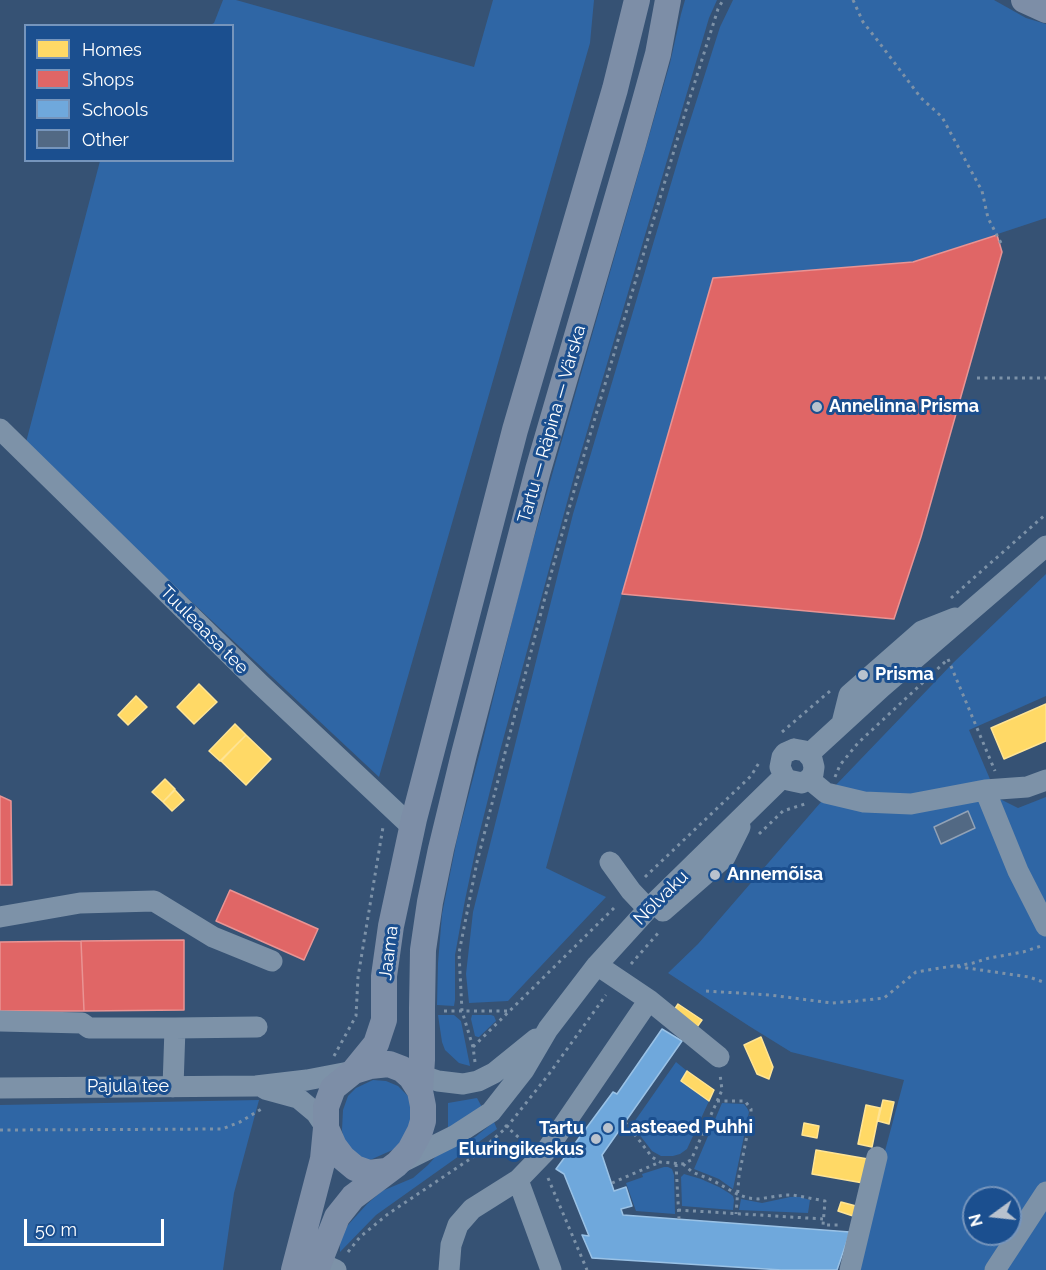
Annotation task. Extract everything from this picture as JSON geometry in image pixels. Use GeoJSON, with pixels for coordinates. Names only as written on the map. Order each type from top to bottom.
{"type":"FeatureCollection","features":[{"type":"Feature","properties":{"kind":"main road","name":"Tartu — Räpina — Värska"},"geometry":{"type":"LineString","coordinates":[[412,827],[515,430],[615,89],[637,0]]}},
{"type":"Feature","properties":{"kind":"main road","name":"Tartu — Räpina — Värska"},"geometry":{"type":"LineString","coordinates":[[441,849],[538,470],[658,54],[668,0]]}},
{"type":"Feature","properties":{"kind":"main road"},"geometry":{"type":"LineString","coordinates":[[1024,0],[1046,10]]}},
{"type":"Feature","properties":{"kind":"main road","name":"Jaama"},"geometry":{"type":"LineString","coordinates":[[354,1071],[376,1044],[384,1020],[384,976],[391,926],[412,827]]}},
{"type":"Feature","properties":{"kind":"main road","name":"Jaama"},"geometry":{"type":"LineString","coordinates":[[414,1079],[423,950],[441,849]]}},
{"type":"Feature","properties":{"kind":"main road"},"geometry":{"type":"LineString","coordinates":[[389,1064],[414,1079],[423,1106],[420,1131],[410,1150],[353,1197],[337,1216],[316,1268],[303,1238],[323,1159],[326,1107],[333,1088],[354,1071],[389,1064]]}},
{"type":"Feature","properties":{"kind":"main road"},"geometry":{"type":"LineString","coordinates":[[326,1128],[334,1146],[355,1168],[369,1173],[392,1167]]}},
{"type":"Feature","properties":{"kind":"street","name":"Tuuleaasa tee"},"geometry":{"type":"LineString","coordinates":[[0,429],[260,684],[412,827]]}},
{"type":"Feature","properties":{"kind":"street"},"geometry":{"type":"LineString","coordinates":[[809,754],[1046,546]]}},
{"type":"Feature","properties":{"kind":"street"},"geometry":{"type":"LineString","coordinates":[[800,749],[809,754],[814,766],[813,774],[809,779],[802,783],[788,780],[780,767],[785,753],[800,749]]}},
{"type":"Feature","properties":{"kind":"street","name":"Nõlvaku"},"geometry":{"type":"LineString","coordinates":[[392,1167],[454,1136],[491,1112],[524,1070],[548,1029],[597,965],[648,909],[784,776]]}},
{"type":"Feature","properties":{"kind":"street"},"geometry":{"type":"LineString","coordinates":[[809,779],[826,793],[864,802],[912,804],[994,789],[1027,787],[1046,780]]}},
{"type":"Feature","properties":{"kind":"street"},"geometry":{"type":"LineString","coordinates":[[994,789],[1018,871],[1046,926]]}},
{"type":"Feature","properties":{"kind":"street"},"geometry":{"type":"LineString","coordinates":[[631,928],[667,910],[725,857],[748,811]]}},
{"type":"Feature","properties":{"kind":"street"},"geometry":{"type":"LineString","coordinates":[[610,862],[631,891],[648,909]]}},
{"type":"Feature","properties":{"kind":"street"},"geometry":{"type":"LineString","coordinates":[[0,916],[80,903],[154,901],[213,937],[272,961]]}},
{"type":"Feature","properties":{"kind":"street"},"geometry":{"type":"LineString","coordinates":[[597,965],[649,1000],[719,1058]]}},
{"type":"Feature","properties":{"kind":"street"},"geometry":{"type":"LineString","coordinates":[[449,1270],[451,1245],[458,1225],[472,1209],[518,1180],[546,1151],[649,1000]]}},
{"type":"Feature","properties":{"kind":"street"},"geometry":{"type":"LineString","coordinates":[[0,1021],[81,1023],[89,1028],[256,1027]]}},
{"type":"Feature","properties":{"kind":"street"},"geometry":{"type":"LineString","coordinates":[[172,1087],[175,1028]]}},
{"type":"Feature","properties":{"kind":"street","name":"Nõlvaku"},"geometry":{"type":"LineString","coordinates":[[414,1079],[463,1084],[478,1081],[495,1073],[548,1029]]}},
{"type":"Feature","properties":{"kind":"street"},"geometry":{"type":"LineString","coordinates":[[256,1086],[354,1071]]}},
{"type":"Feature","properties":{"kind":"street"},"geometry":{"type":"LineString","coordinates":[[256,1086],[298,1098],[316,1113],[326,1128]]}},
{"type":"Feature","properties":{"kind":"street","name":"Pajula tee"},"geometry":{"type":"LineString","coordinates":[[0,1088],[256,1086]]}},
{"type":"Feature","properties":{"kind":"street"},"geometry":{"type":"LineString","coordinates":[[850,1270],[877,1157]]}},
{"type":"Feature","properties":{"kind":"street"},"geometry":{"type":"LineString","coordinates":[[518,1180],[551,1270]]}},
{"type":"Feature","properties":{"kind":"street"},"geometry":{"type":"LineString","coordinates":[[995,1270],[1046,1192]]}},
{"type":"Feature","properties":{"kind":"street"},"geometry":{"type":"LineString","coordinates":[[282,1270],[303,1238]]}},
{"type":"Feature","properties":{"kind":"path"},"geometry":{"type":"LineString","coordinates":[[478,1081],[473,1047],[462,1011],[459,953],[477,862],[582,462],[717,9],[723,0]]}},
{"type":"Feature","properties":{"kind":"path"},"geometry":{"type":"LineString","coordinates":[[853,0],[863,22],[921,98],[942,117],[947,125],[982,191],[988,218],[1001,243]]}},
{"type":"Feature","properties":{"kind":"path"},"geometry":{"type":"LineString","coordinates":[[977,378],[1046,378]]}},
{"type":"Feature","properties":{"kind":"path"},"geometry":{"type":"LineString","coordinates":[[783,811],[811,802],[826,793],[840,765],[858,743],[948,659],[994,789]]}},
{"type":"Feature","properties":{"kind":"path"},"geometry":{"type":"LineString","coordinates":[[329,1063],[356,1016],[358,976],[387,804]]}},
{"type":"Feature","properties":{"kind":"path"},"geometry":{"type":"LineString","coordinates":[[706,991],[770,995],[832,1003],[884,998],[916,972],[974,963],[1023,952],[1046,944]]}},
{"type":"Feature","properties":{"kind":"path"},"geometry":{"type":"LineString","coordinates":[[955,966],[1029,977],[1046,983]]}},
{"type":"Feature","properties":{"kind":"path"},"geometry":{"type":"LineString","coordinates":[[438,1011],[511,1011]]}},
{"type":"Feature","properties":{"kind":"path"},"geometry":{"type":"LineString","coordinates":[[625,1122],[652,1157],[660,1162],[683,1164],[691,1160],[722,1090],[719,1058]]}},
{"type":"Feature","properties":{"kind":"path"},"geometry":{"type":"LineString","coordinates":[[716,1101],[746,1101],[751,1109],[737,1194],[736,1214]]}},
{"type":"Feature","properties":{"kind":"path"},"geometry":{"type":"LineString","coordinates":[[0,1130],[222,1129],[240,1122],[265,1107]]}},
{"type":"Feature","properties":{"kind":"path"},"geometry":{"type":"LineString","coordinates":[[491,1112],[540,1157],[587,1270]]}},
{"type":"Feature","properties":{"kind":"path"},"geometry":{"type":"LineString","coordinates":[[612,1183],[660,1162]]}},
{"type":"Feature","properties":{"kind":"path"},"geometry":{"type":"LineString","coordinates":[[675,1164],[679,1219]]}},
{"type":"Feature","properties":{"kind":"path"},"geometry":{"type":"LineString","coordinates":[[683,1164],[692,1172],[737,1194],[758,1200],[785,1195],[825,1201],[823,1224],[861,1227]]}},
{"type":"Feature","properties":{"kind":"path"},"geometry":{"type":"LineString","coordinates":[[678,1210],[823,1219]]}},
{"type":"Feature","properties":{"kind":"shaded area"},"geometry":{"type":"Polygon","coordinates":[[[223,0],[236,0],[474,67],[493,0],[594,0],[590,43],[379,777],[25,446],[100,162],[234,162],[234,24],[212,24],[223,0]]]}},
{"type":"Feature","properties":{"kind":"shaded area"},"geometry":{"type":"Polygon","coordinates":[[[685,0],[717,0],[709,18],[576,469],[500,751],[477,843],[455,955],[454,1006],[437,1005],[442,914],[457,839],[523,576],[670,63],[685,0]]]}},
{"type":"Feature","properties":{"kind":"shaded area"},"geometry":{"type":"Polygon","coordinates":[[[733,0],[994,0],[1026,18],[1046,24],[1046,218],[913,262],[713,278],[546,868],[606,897],[508,1001],[469,1003],[466,974],[473,912],[573,514],[683,143],[720,27],[733,0]]]}},
{"type":"Feature","properties":{"kind":"shaded area"},"geometry":{"type":"Polygon","coordinates":[[[1046,574],[1046,696],[969,730],[998,798],[1018,808],[1046,797],[1046,1270],[853,1270],[904,1080],[791,1052],[668,973],[698,944],[834,787],[954,662],[1046,574]]]}},
{"type":"Feature","properties":{"kind":"shaded area"},"geometry":{"type":"Polygon","coordinates":[[[438,1015],[454,1015],[461,1021],[470,1066],[459,1063],[445,1050],[438,1015]]]}},
{"type":"Feature","properties":{"kind":"shaded area"},"geometry":{"type":"Polygon","coordinates":[[[472,1015],[491,1015],[496,1021],[478,1037],[475,1036],[472,1015]]]}},
{"type":"Feature","properties":{"kind":"shaded area"},"geometry":{"type":"Polygon","coordinates":[[[676,1062],[687,1071],[681,1081],[709,1101],[687,1149],[673,1156],[661,1156],[652,1151],[632,1125],[676,1062]]]}},
{"type":"Feature","properties":{"kind":"shaded area"},"geometry":{"type":"Polygon","coordinates":[[[373,1080],[386,1081],[398,1086],[411,1099],[414,1120],[397,1148],[370,1160],[361,1160],[344,1143],[343,1110],[348,1096],[356,1088],[373,1080]]]}},
{"type":"Feature","properties":{"kind":"shaded area"},"geometry":{"type":"Polygon","coordinates":[[[477,1098],[483,1109],[448,1128],[448,1103],[477,1098]]]}},
{"type":"Feature","properties":{"kind":"shaded area"},"geometry":{"type":"Polygon","coordinates":[[[259,1100],[234,1193],[223,1270],[0,1270],[0,1105],[259,1100]]]}},
{"type":"Feature","properties":{"kind":"shaded area"},"geometry":{"type":"Polygon","coordinates":[[[722,1103],[744,1104],[749,1112],[733,1189],[719,1179],[694,1169],[722,1103]]]}},
{"type":"Feature","properties":{"kind":"shaded area"},"geometry":{"type":"Polygon","coordinates":[[[494,1122],[497,1129],[376,1215],[340,1252],[340,1238],[348,1225],[382,1191],[413,1178],[437,1155],[475,1137],[494,1122]]]}},
{"type":"Feature","properties":{"kind":"shaded area"},"geometry":{"type":"Polygon","coordinates":[[[664,1167],[672,1169],[674,1175],[675,1214],[636,1211],[626,1183],[643,1177],[642,1174],[664,1167]]]}},
{"type":"Feature","properties":{"kind":"shaded area"},"geometry":{"type":"Polygon","coordinates":[[[684,1174],[701,1179],[729,1193],[734,1200],[733,1210],[682,1206],[681,1177],[684,1174]]]}},
{"type":"Feature","properties":{"kind":"shaded area"},"geometry":{"type":"Polygon","coordinates":[[[790,1197],[810,1200],[808,1213],[739,1210],[741,1199],[762,1203],[790,1197]]]}},
{"type":"Feature","properties":{"kind":"building: Homes"},"geometry":{"type":"Polygon","coordinates":[[[199,684],[217,702],[194,724],[177,707],[199,684]]]}},
{"type":"Feature","properties":{"kind":"building: Homes"},"geometry":{"type":"Polygon","coordinates":[[[136,696],[147,707],[128,725],[118,715],[136,696]]]}},
{"type":"Feature","properties":{"kind":"building: Homes"},"geometry":{"type":"Polygon","coordinates":[[[1046,704],[1046,741],[1004,759],[991,728],[1046,704]]]}},
{"type":"Feature","properties":{"kind":"building: Homes"},"geometry":{"type":"Polygon","coordinates":[[[235,724],[246,735],[220,761],[209,751],[235,724]]]}},
{"type":"Feature","properties":{"kind":"building: Homes"},"geometry":{"type":"Polygon","coordinates":[[[246,735],[271,759],[246,785],[221,761],[246,735]]]}},
{"type":"Feature","properties":{"kind":"building: Homes"},"geometry":{"type":"Polygon","coordinates":[[[165,779],[175,789],[163,802],[152,792],[165,779]]]}},
{"type":"Feature","properties":{"kind":"building: Homes"},"geometry":{"type":"Polygon","coordinates":[[[175,790],[184,800],[172,811],[163,802],[175,790]]]}},
{"type":"Feature","properties":{"kind":"building: Homes"},"geometry":{"type":"Polygon","coordinates":[[[678,1004],[702,1020],[697,1027],[674,1010],[678,1004]]]}},
{"type":"Feature","properties":{"kind":"building: Homes"},"geometry":{"type":"Polygon","coordinates":[[[761,1037],[773,1067],[769,1079],[757,1074],[744,1045],[761,1037]]]}},
{"type":"Feature","properties":{"kind":"building: Homes"},"geometry":{"type":"Polygon","coordinates":[[[687,1071],[714,1090],[709,1101],[681,1081],[687,1071]]]}},
{"type":"Feature","properties":{"kind":"building: Homes"},"geometry":{"type":"Polygon","coordinates":[[[883,1100],[894,1102],[889,1124],[878,1121],[883,1100]]]}},
{"type":"Feature","properties":{"kind":"building: Homes"},"geometry":{"type":"Polygon","coordinates":[[[866,1105],[880,1108],[872,1147],[858,1144],[866,1105]]]}},
{"type":"Feature","properties":{"kind":"building: Homes"},"geometry":{"type":"Polygon","coordinates":[[[804,1123],[819,1126],[817,1138],[802,1135],[804,1123]]]}},
{"type":"Feature","properties":{"kind":"building: Homes"},"geometry":{"type":"Polygon","coordinates":[[[816,1150],[868,1159],[863,1183],[812,1174],[816,1150]]]}},
{"type":"Feature","properties":{"kind":"building: Homes"},"geometry":{"type":"Polygon","coordinates":[[[841,1202],[856,1206],[853,1216],[838,1211],[841,1202]]]}},
{"type":"Feature","properties":{"kind":"building: Shops","name":"Annelinna Prisma"},"geometry":{"type":"Polygon","coordinates":[[[997,235],[1002,252],[921,537],[894,619],[622,594],[713,278],[913,262],[997,235]]]}},
{"type":"Feature","properties":{"kind":"building: Shops"},"geometry":{"type":"Polygon","coordinates":[[[0,796],[11,801],[12,885],[0,885],[0,796]]]}},
{"type":"Feature","properties":{"kind":"building: Shops"},"geometry":{"type":"Polygon","coordinates":[[[230,890],[318,929],[304,960],[216,921],[230,890]]]}},
{"type":"Feature","properties":{"kind":"building: Shops"},"geometry":{"type":"Polygon","coordinates":[[[184,940],[184,1010],[84,1011],[81,941],[184,940]]]}},
{"type":"Feature","properties":{"kind":"building: Shops"},"geometry":{"type":"Polygon","coordinates":[[[81,941],[84,1011],[0,1011],[0,942],[81,941]]]}},
{"type":"Feature","properties":{"kind":"building: Schools","name":"Tartu Eluringikeskus"},"geometry":{"type":"Polygon","coordinates":[[[662,1029],[682,1041],[602,1155],[614,1191],[626,1187],[632,1206],[621,1209],[623,1215],[850,1232],[837,1270],[782,1270],[592,1258],[582,1235],[589,1236],[564,1174],[556,1169],[613,1092],[617,1094],[662,1029]]]}},
{"type":"Feature","properties":{"kind":"building: Other"},"geometry":{"type":"Polygon","coordinates":[[[968,811],[975,828],[941,844],[934,827],[968,811]]]}},
{"type":"Feature","properties":{"kind":"place","name":"Annelinna Prisma"},"geometry":{"type":"Point","coordinates":[817,407]}},
{"type":"Feature","properties":{"kind":"place","name":"Prisma"},"geometry":{"type":"Point","coordinates":[863,675]}},
{"type":"Feature","properties":{"kind":"place","name":"Annemõisa"},"geometry":{"type":"Point","coordinates":[715,875]}},
{"type":"Feature","properties":{"kind":"place","name":"Lasteaed Puhhi"},"geometry":{"type":"Point","coordinates":[608,1128]}},
{"type":"Feature","properties":{"kind":"place","name":"Tartu Eluringikeskus"},"geometry":{"type":"Point","coordinates":[596,1139]}}]}
